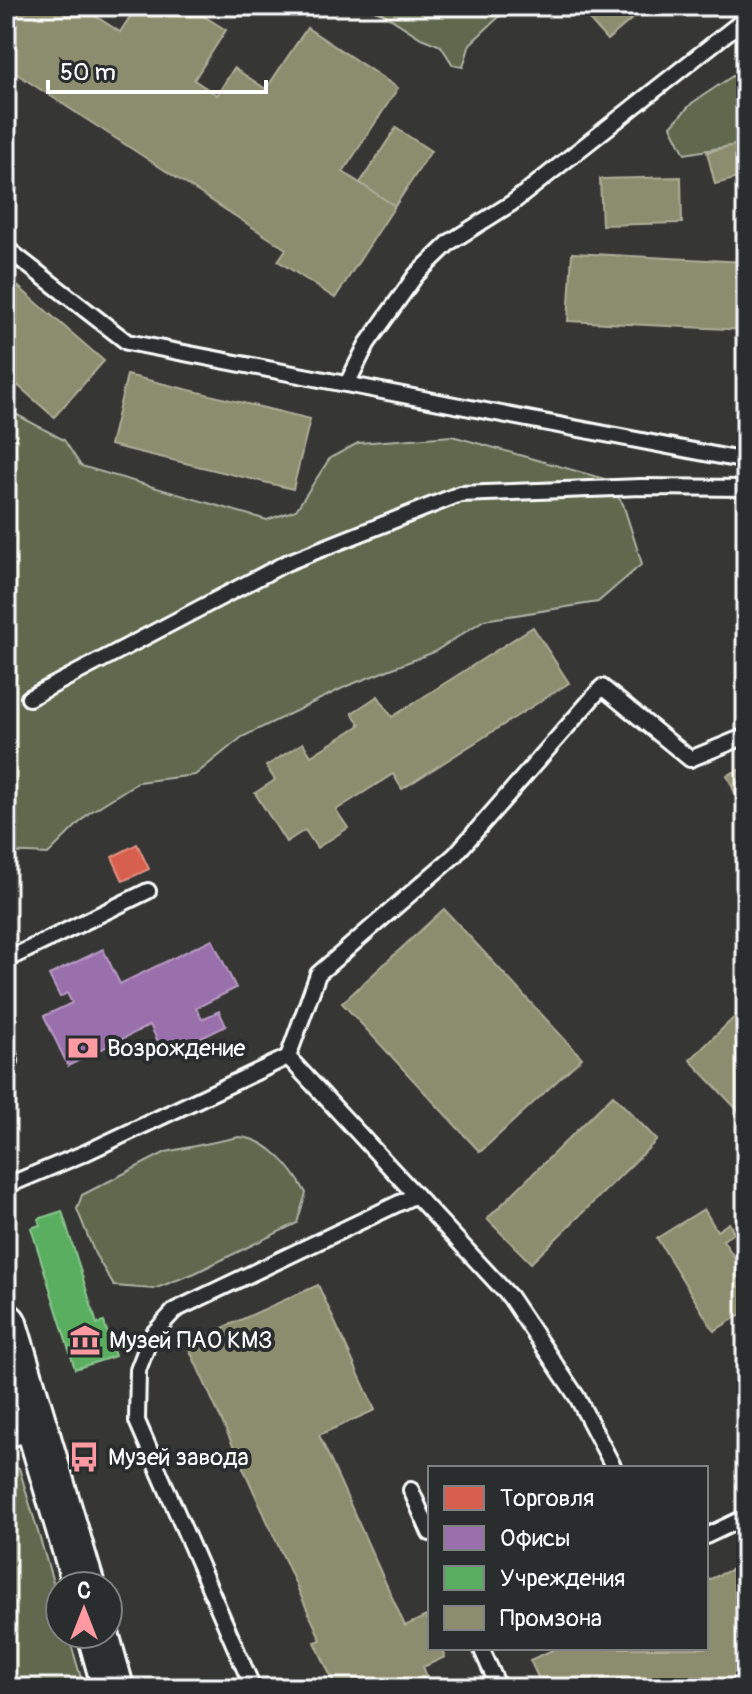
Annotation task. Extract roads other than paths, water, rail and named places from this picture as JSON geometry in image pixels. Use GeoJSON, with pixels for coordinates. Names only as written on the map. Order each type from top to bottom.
{"type":"FeatureCollection","features":[{"type":"Feature","properties":{"kind":"main road"},"geometry":{"type":"LineString","coordinates":[[6,1324],[22,1435],[77,1570]]}},
{"type":"Feature","properties":{"kind":"main road"},"geometry":{"type":"LineString","coordinates":[[102,1650],[113,1688]]}},
{"type":"Feature","properties":{"kind":"lane"},"geometry":{"type":"LineString","coordinates":[[348,382],[367,344],[416,275],[450,242],[512,203],[746,18]]}},
{"type":"Feature","properties":{"kind":"lane"},"geometry":{"type":"LineString","coordinates":[[6,248],[127,342],[348,382],[746,461]]}},
{"type":"Feature","properties":{"kind":"lane"},"geometry":{"type":"LineString","coordinates":[[29,698],[286,563],[460,494],[641,487],[746,488]]}},
{"type":"Feature","properties":{"kind":"lane"},"geometry":{"type":"LineString","coordinates":[[6,1186],[85,1153],[288,1057],[318,974],[455,855],[602,687],[690,759],[746,736]]}},
{"type":"Feature","properties":{"kind":"lane"},"geometry":{"type":"LineString","coordinates":[[6,960],[148,891]]}},
{"type":"Feature","properties":{"kind":"lane"},"geometry":{"type":"LineString","coordinates":[[288,1057],[510,1297],[577,1397],[613,1466]]}},
{"type":"Feature","properties":{"kind":"lane"},"geometry":{"type":"LineString","coordinates":[[253,1688],[137,1421],[138,1370],[151,1336],[175,1310],[416,1195]]}},
{"type":"Feature","properties":{"kind":"lane"},"geometry":{"type":"LineString","coordinates":[[411,1490],[428,1528]]}},
{"type":"Feature","properties":{"kind":"lane"},"geometry":{"type":"LineString","coordinates":[[708,1535],[746,1517]]}},
{"type":"Feature","properties":{"kind":"lane"},"geometry":{"type":"LineString","coordinates":[[482,1650],[499,1688]]}},
{"type":"Feature","properties":{"kind":"place","name":"Возрождение"},"geometry":{"type":"Point","coordinates":[83,1048]}},
{"type":"Feature","properties":{"kind":"place","name":"Музей ПАО КМЗ"},"geometry":{"type":"Point","coordinates":[85,1340]}},
{"type":"Feature","properties":{"kind":"place","name":"Музей завода"},"geometry":{"type":"Point","coordinates":[84,1457]}}]}
